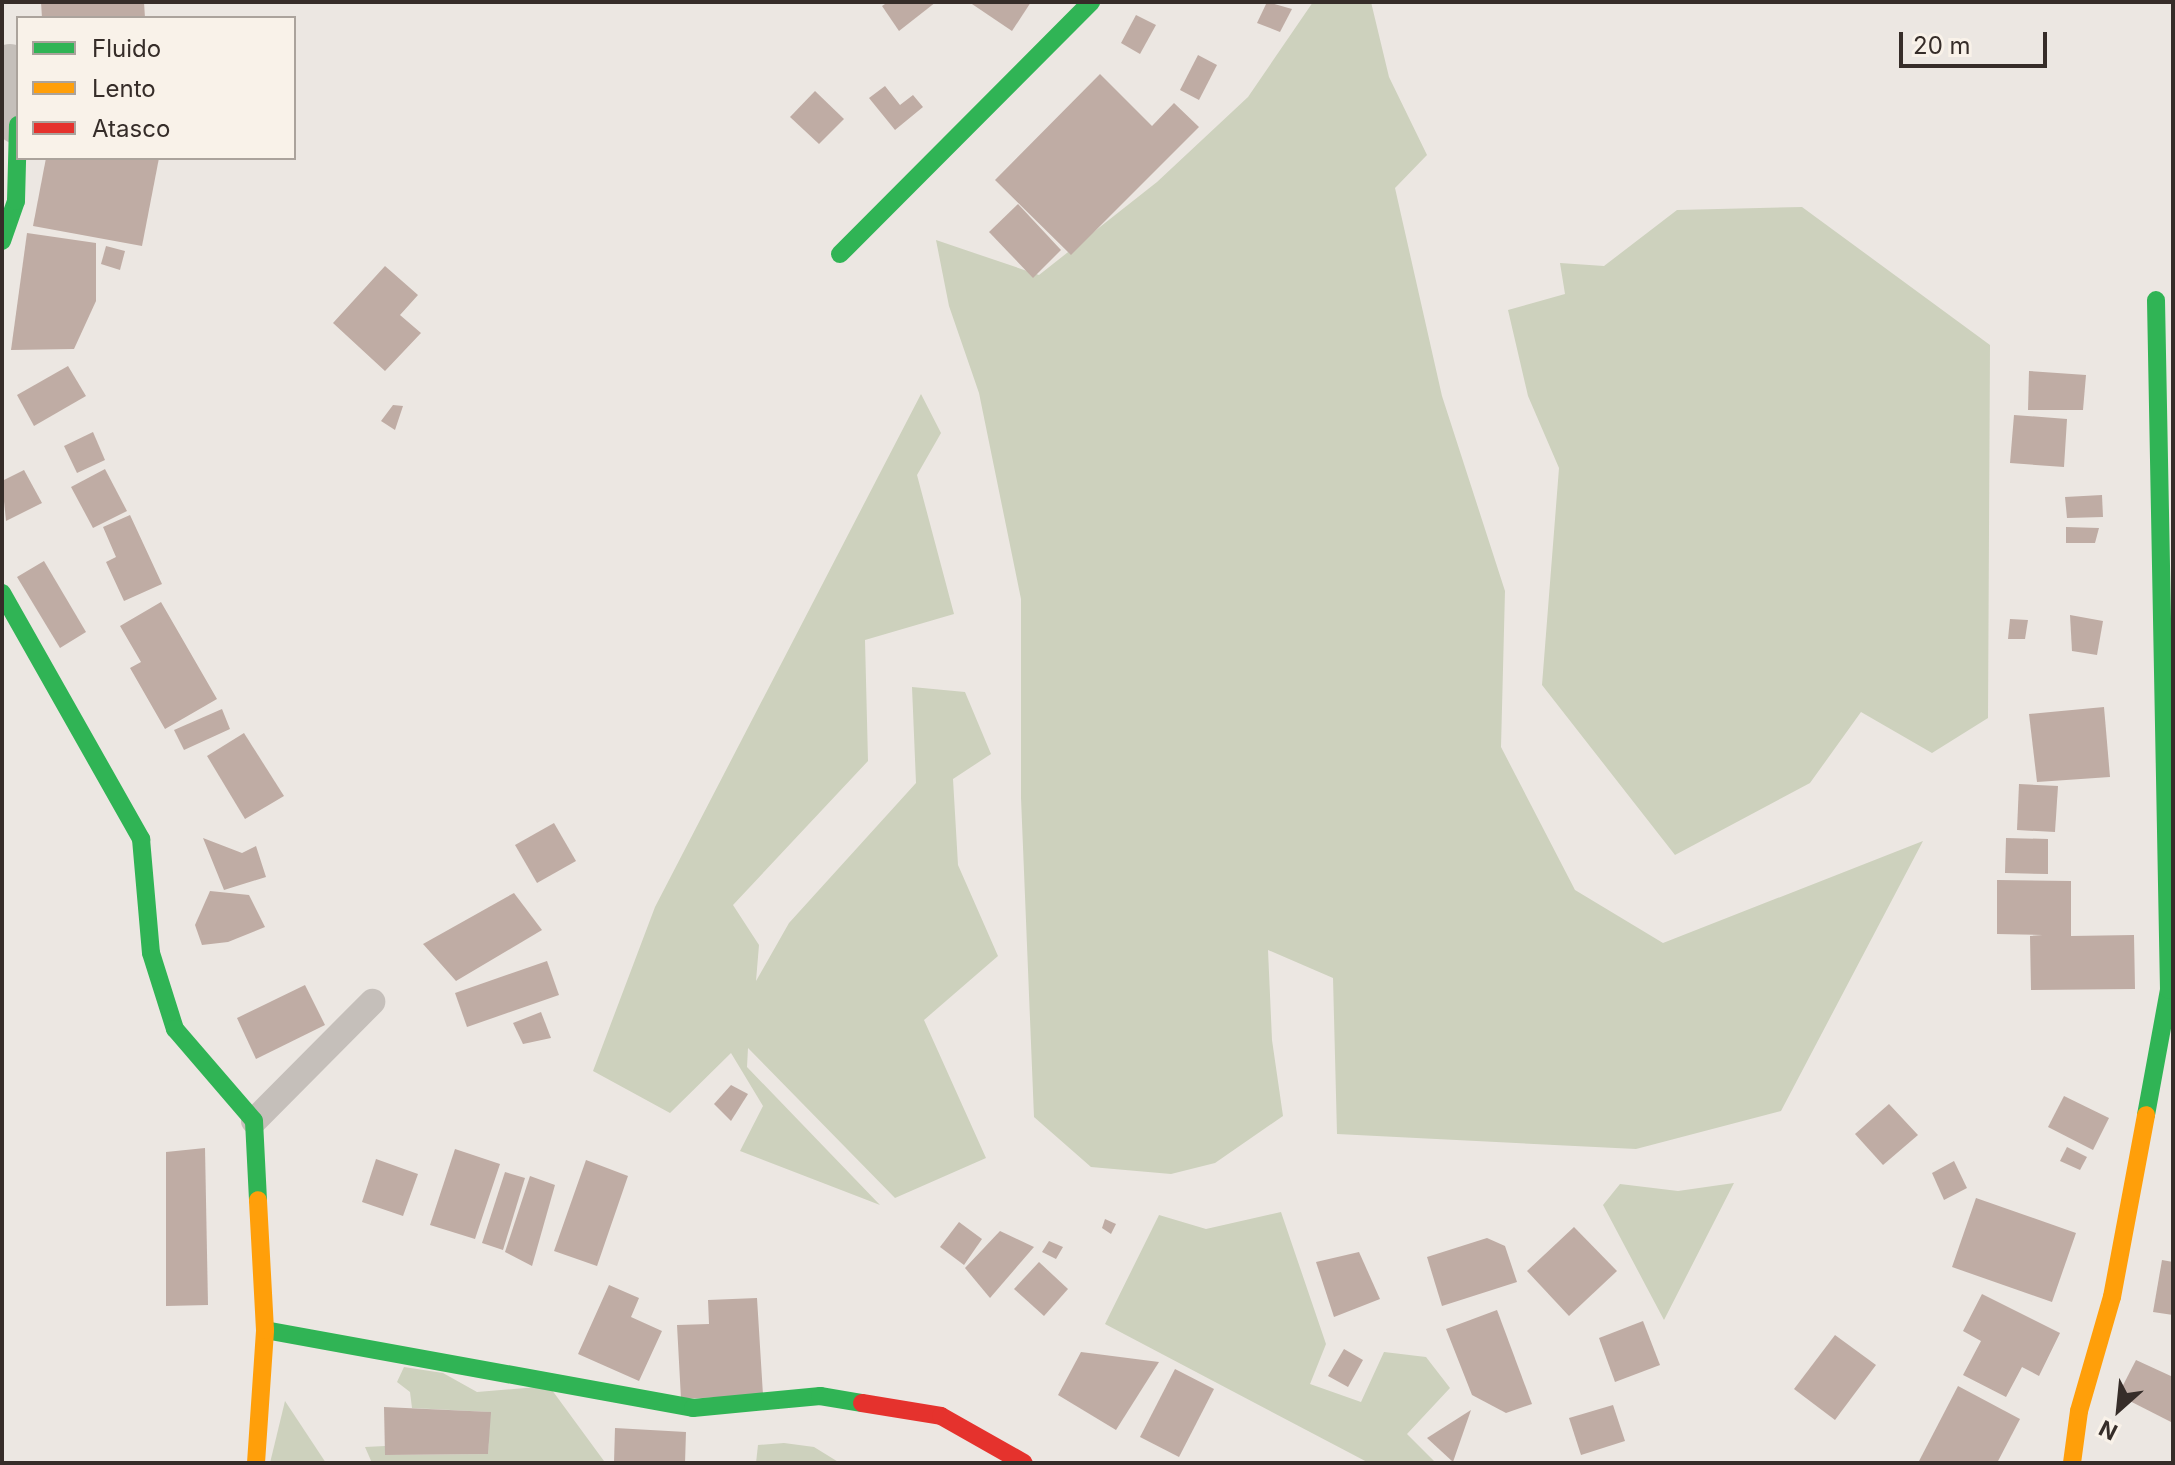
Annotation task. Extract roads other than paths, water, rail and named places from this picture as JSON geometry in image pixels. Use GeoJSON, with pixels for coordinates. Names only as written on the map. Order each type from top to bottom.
{"type":"FeatureCollection","features":[{"type":"Feature","properties":{"kind":"street"},"geometry":{"type":"LineString","coordinates":[[840,254],[1091,2]]}},
{"type":"Feature","properties":{"kind":"street"},"geometry":{"type":"LineString","coordinates":[[10,66],[16,109]]}},
{"type":"Feature","properties":{"kind":"street"},"geometry":{"type":"LineString","coordinates":[[2,241],[16,201],[17,160]]}},
{"type":"Feature","properties":{"kind":"street"},"geometry":{"type":"LineString","coordinates":[[2072,1463],[2079,1411],[2112,1297],[2169,990],[2156,300]]}},
{"type":"Feature","properties":{"kind":"street"},"geometry":{"type":"LineString","coordinates":[[2,593],[141,839],[151,953],[175,1029],[254,1121],[265,1330],[256,1463]]}},
{"type":"Feature","properties":{"kind":"street"},"geometry":{"type":"LineString","coordinates":[[265,1330],[693,1408],[820,1396],[941,1416],[1024,1463]]}},
{"type":"Feature","properties":{"kind":"lane"},"geometry":{"type":"LineString","coordinates":[[254,1121],[372,1002]]}}]}
